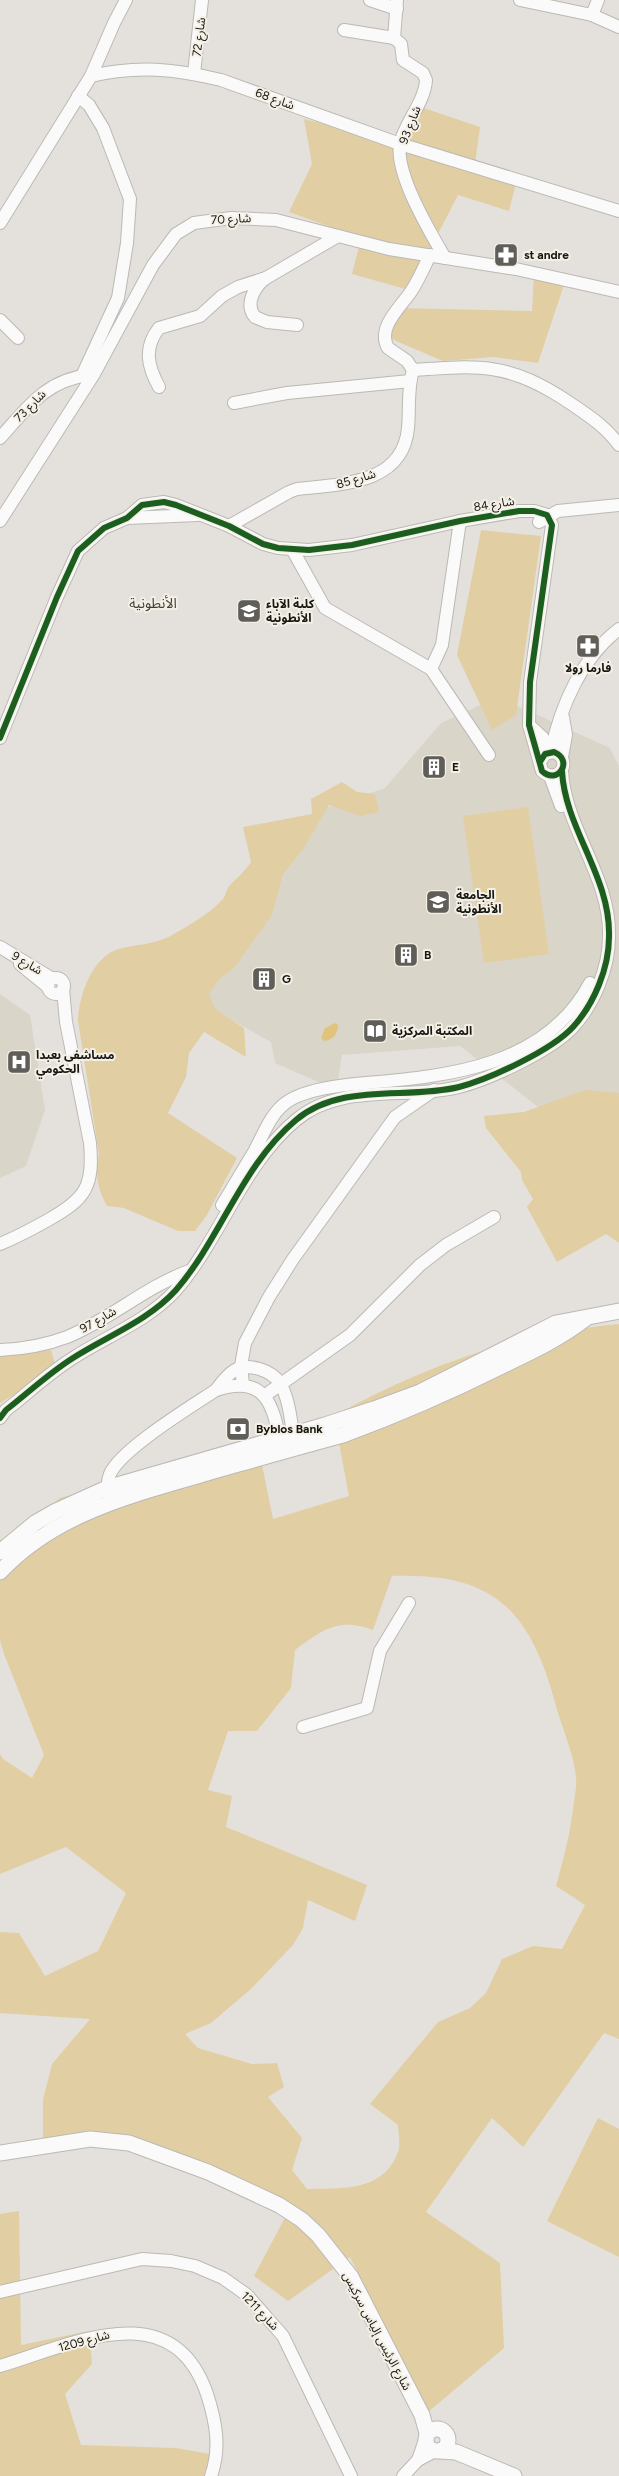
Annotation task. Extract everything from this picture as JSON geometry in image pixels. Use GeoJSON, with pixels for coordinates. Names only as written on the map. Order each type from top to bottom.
{"type":"FeatureCollection","features":[{"type":"Feature","properties":{"kind":"main road"},"geometry":{"type":"LineString","coordinates":[[0,1552],[35,1523],[56,1510],[287,1442],[343,1435],[378,1422],[473,1380],[563,1336],[589,1315],[619,1311]]}},
{"type":"Feature","properties":{"kind":"main road"},"geometry":{"type":"LineString","coordinates":[[0,1572],[17,1553],[109,1494]]}},
{"type":"Feature","properties":{"kind":"main road","name":"شارع الرئيس إلياس سركيس"},"geometry":{"type":"LineString","coordinates":[[0,2153],[90,2139],[116,2141],[143,2147],[208,2172],[279,2205],[302,2220],[318,2235],[351,2277],[435,2440]]}},
{"type":"Feature","properties":{"kind":"main road"},"geometry":{"type":"LineString","coordinates":[[435,2440],[456,2452],[514,2476]]}},
{"type":"Feature","properties":{"kind":"street"},"geometry":{"type":"LineString","coordinates":[[0,223],[91,76],[126,0]]}},
{"type":"Feature","properties":{"kind":"street","name":"شارع 72"},"geometry":{"type":"LineString","coordinates":[[194,73],[202,0]]}},
{"type":"Feature","properties":{"kind":"street"},"geometry":{"type":"LineString","coordinates":[[344,30],[394,38],[398,4],[370,0]]}},
{"type":"Feature","properties":{"kind":"street"},"geometry":{"type":"LineString","coordinates":[[520,0],[592,15],[619,28]]}},
{"type":"Feature","properties":{"kind":"street"},"geometry":{"type":"LineString","coordinates":[[592,15],[598,0]]}},
{"type":"Feature","properties":{"kind":"street","name":"شارع 93"},"geometry":{"type":"LineString","coordinates":[[394,38],[401,44],[403,60],[422,73],[426,80],[424,89],[400,144],[405,176],[412,194],[445,258]]}},
{"type":"Feature","properties":{"kind":"street","name":"شارع 68"},"geometry":{"type":"LineString","coordinates":[[91,76],[116,70],[140,68],[194,73],[221,80],[400,144],[619,211]]}},
{"type":"Feature","properties":{"kind":"street"},"geometry":{"type":"LineString","coordinates":[[78,96],[89,106],[103,128],[130,199],[127,242],[118,298],[88,375]]}},
{"type":"Feature","properties":{"kind":"street","name":"شارع 70"},"geometry":{"type":"LineString","coordinates":[[0,521],[153,265],[167,245],[185,228],[212,219],[252,218],[298,225],[389,249],[516,269],[619,292]]}},
{"type":"Feature","properties":{"kind":"street"},"geometry":{"type":"LineString","coordinates":[[297,325],[266,322],[255,318],[251,313],[253,292],[258,284],[266,278],[338,236]]}},
{"type":"Feature","properties":{"kind":"street"},"geometry":{"type":"LineString","coordinates":[[412,376],[407,361],[388,348],[385,336],[392,318],[408,296],[430,255]]}},
{"type":"Feature","properties":{"kind":"street"},"geometry":{"type":"LineString","coordinates":[[159,387],[149,364],[148,354],[150,343],[159,328],[200,316],[222,296],[238,286],[266,278]]}},
{"type":"Feature","properties":{"kind":"street"},"geometry":{"type":"LineString","coordinates":[[0,320],[18,338]]}},
{"type":"Feature","properties":{"kind":"street"},"geometry":{"type":"LineString","coordinates":[[234,403],[287,393],[412,376],[462,366],[487,367],[521,376],[587,413],[608,431],[619,445]]}},
{"type":"Feature","properties":{"kind":"street","name":"شارع 73"},"geometry":{"type":"LineString","coordinates":[[0,438],[48,388],[88,375]]}},
{"type":"Feature","properties":{"kind":"street","name":"شارع 85"},"geometry":{"type":"LineString","coordinates":[[229,526],[297,489],[352,483],[375,475],[389,466],[402,450],[406,439],[412,376]]}},
{"type":"Feature","properties":{"kind":"street"},"geometry":{"type":"LineString","coordinates":[[543,518],[558,511],[619,505]]}},
{"type":"Feature","properties":{"kind":"street","name":"شارع 84"},"geometry":{"type":"LineString","coordinates":[[0,738],[69,567],[89,539],[104,528],[127,518],[202,515],[229,526],[262,544],[309,550],[352,545],[460,521],[519,511],[543,518],[551,538],[530,682],[529,725],[540,762]]}},
{"type":"Feature","properties":{"kind":"street"},"geometry":{"type":"LineString","coordinates":[[431,669],[442,645],[460,521]]}},
{"type":"Feature","properties":{"kind":"street"},"geometry":{"type":"LineString","coordinates":[[292,549],[326,608],[431,669],[489,755]]}},
{"type":"Feature","properties":{"kind":"street"},"geometry":{"type":"LineString","coordinates":[[554,754],[566,735],[563,715],[576,681],[588,660],[619,629]]}},
{"type":"Feature","properties":{"kind":"street"},"geometry":{"type":"LineString","coordinates":[[185,1273],[267,1127],[284,1104],[298,1097],[328,1088],[441,1076],[478,1068],[572,1029],[589,1004],[603,972],[610,938],[605,898],[570,812],[562,771],[564,764],[543,738],[529,725]]}},
{"type":"Feature","properties":{"kind":"street"},"geometry":{"type":"LineString","coordinates":[[0,1418],[6,1410],[71,1359],[138,1321],[170,1296],[272,1144],[297,1119],[325,1102],[347,1097],[459,1087],[486,1077],[549,1038],[567,1017],[582,999],[592,979],[599,956],[601,934],[599,910],[593,886],[550,776],[542,771],[540,762],[545,754],[554,754]]}},
{"type":"Feature","properties":{"kind":"street"},"geometry":{"type":"LineString","coordinates":[[550,776],[555,776],[562,771]]}},
{"type":"Feature","properties":{"kind":"street","name":"شارع 9"},"geometry":{"type":"LineString","coordinates":[[0,1244],[71,1207],[81,1198],[90,1178],[92,1161],[66,1022],[54,987],[32,976],[2,948]]}},
{"type":"Feature","properties":{"kind":"street"},"geometry":{"type":"LineString","coordinates":[[248,1386],[242,1368],[245,1344],[269,1297],[330,1206],[395,1117],[434,1090]]}},
{"type":"Feature","properties":{"kind":"street"},"geometry":{"type":"LineString","coordinates":[[393,1094],[395,1117]]}},
{"type":"Feature","properties":{"kind":"street"},"geometry":{"type":"LineString","coordinates":[[264,1396],[350,1335],[426,1260],[461,1235],[494,1217]]}},
{"type":"Feature","properties":{"kind":"street","name":"شارع 97"},"geometry":{"type":"LineString","coordinates":[[0,1350],[27,1348],[67,1337],[110,1315],[135,1297],[185,1273]]}},
{"type":"Feature","properties":{"kind":"street"},"geometry":{"type":"LineString","coordinates":[[216,1390],[226,1377],[242,1368],[259,1369],[268,1373],[280,1384],[289,1412],[287,1442]]}},
{"type":"Feature","properties":{"kind":"street"},"geometry":{"type":"LineString","coordinates":[[248,1386],[259,1369]]}},
{"type":"Feature","properties":{"kind":"street"},"geometry":{"type":"LineString","coordinates":[[109,1494],[110,1474],[123,1456],[216,1390],[228,1386],[248,1386],[264,1396],[287,1442]]}},
{"type":"Feature","properties":{"kind":"street"},"geometry":{"type":"LineString","coordinates":[[274,1417],[289,1412]]}},
{"type":"Feature","properties":{"kind":"street"},"geometry":{"type":"LineString","coordinates":[[303,1727],[367,1708],[380,1651],[408,1603]]}},
{"type":"Feature","properties":{"kind":"street","name":"شارع 1211"},"geometry":{"type":"LineString","coordinates":[[0,2292],[142,2258],[195,2266],[223,2278],[247,2295],[283,2336],[351,2476]]}},
{"type":"Feature","properties":{"kind":"street","name":"شارع 1209"},"geometry":{"type":"LineString","coordinates":[[0,2366],[86,2338],[115,2332],[146,2334],[166,2342],[190,2361],[202,2380],[214,2415],[218,2447],[211,2476]]}},
{"type":"Feature","properties":{"kind":"street"},"geometry":{"type":"LineString","coordinates":[[403,2476],[435,2440]]}},
{"type":"Feature","properties":{"kind":"shaded area"},"geometry":{"type":"Polygon","coordinates":[[[418,106],[480,127],[475,164],[516,183],[509,211],[458,195],[409,290],[352,274],[361,238],[289,212],[312,164],[304,119],[405,144],[418,106]]]}},
{"type":"Feature","properties":{"kind":"shaded area"},"geometry":{"type":"Polygon","coordinates":[[[534,273],[566,279],[538,363],[494,357],[443,361],[389,338],[396,308],[532,311],[534,273]]]}},
{"type":"Feature","properties":{"kind":"shaded area"},"geometry":{"type":"Polygon","coordinates":[[[481,530],[541,536],[516,715],[492,730],[457,655],[481,530]]]}},
{"type":"Feature","properties":{"kind":"shaded area","name":"الجامعة الأنطونية"},"geometry":{"type":"Polygon","coordinates":[[[498,697],[610,748],[619,766],[619,1101],[556,1121],[460,1046],[342,1055],[338,1080],[325,1085],[275,1063],[271,1042],[189,996],[326,808],[385,788],[441,723],[498,697]]]}},
{"type":"Feature","properties":{"kind":"shaded area"},"geometry":{"type":"Polygon","coordinates":[[[342,782],[357,792],[375,794],[379,812],[360,816],[329,805],[303,849],[283,874],[272,915],[234,968],[219,979],[209,994],[215,1009],[244,1028],[246,1057],[204,1032],[189,1053],[186,1077],[168,1113],[237,1158],[207,1215],[195,1231],[178,1231],[124,1208],[107,1206],[98,1181],[99,1154],[78,1021],[81,999],[90,977],[103,958],[112,952],[168,937],[199,919],[216,906],[223,899],[230,885],[251,862],[243,827],[312,814],[311,799],[342,782]]]}},
{"type":"Feature","properties":{"kind":"shaded area"},"geometry":{"type":"Polygon","coordinates":[[[528,807],[549,954],[484,963],[463,816],[528,807]]]}},
{"type":"Feature","properties":{"kind":"shaded area","name":"مساشفى بعبدا الحكومي"},"geometry":{"type":"Polygon","coordinates":[[[0,994],[30,1015],[45,1110],[26,1166],[0,1178],[0,994]]]}},
{"type":"Feature","properties":{"kind":"shaded area"},"geometry":{"type":"Polygon","coordinates":[[[335,1023],[338,1025],[336,1034],[324,1041],[321,1038],[325,1028],[335,1023]]]}},
{"type":"Feature","properties":{"kind":"shaded area"},"geometry":{"type":"Polygon","coordinates":[[[585,1090],[619,1093],[619,1243],[606,1234],[557,1262],[527,1207],[533,1199],[522,1180],[521,1172],[486,1128],[484,1116],[524,1112],[585,1090]]]}},
{"type":"Feature","properties":{"kind":"shaded area"},"geometry":{"type":"Polygon","coordinates":[[[619,1324],[619,2039],[604,2033],[523,2147],[492,2118],[426,2212],[500,2263],[504,2348],[427,2413],[350,2257],[288,2301],[254,2276],[289,2210],[200,2162],[172,2150],[143,2141],[112,2135],[79,2134],[43,2139],[43,2100],[52,2064],[90,2019],[0,2013],[0,1932],[19,1933],[45,1976],[98,1951],[126,1893],[66,1847],[0,1874],[0,1754],[3,1759],[32,1778],[44,1755],[0,1640],[0,1540],[10,1537],[60,1498],[258,1445],[273,1519],[349,1496],[334,1416],[367,1398],[436,1367],[507,1344],[581,1328],[619,1324]],[[392,1576],[373,1630],[361,1626],[340,1625],[323,1631],[295,1650],[291,1688],[257,1731],[228,1731],[208,1790],[232,1796],[226,1827],[367,1885],[355,1921],[308,1900],[303,1928],[293,1945],[251,1989],[211,2023],[185,2034],[198,2048],[252,2064],[277,2063],[284,2087],[268,2097],[302,2138],[292,2170],[307,2189],[360,2185],[383,2175],[391,2165],[399,2149],[398,2125],[370,2104],[438,2022],[470,2008],[486,1993],[502,1959],[533,1946],[562,1949],[585,1905],[556,1886],[569,1833],[576,1790],[576,1778],[569,1745],[548,1679],[536,1650],[523,1626],[506,1606],[485,1592],[460,1582],[429,1577],[392,1576]]]}},
{"type":"Feature","properties":{"kind":"shaded area"},"geometry":{"type":"Polygon","coordinates":[[[51,1350],[55,1364],[33,1383],[0,1403],[0,1356],[51,1350]]]}},
{"type":"Feature","properties":{"kind":"shaded area"},"geometry":{"type":"Polygon","coordinates":[[[598,2118],[619,2129],[619,2257],[547,2221],[598,2118]]]}},
{"type":"Feature","properties":{"kind":"shaded area"},"geometry":{"type":"Polygon","coordinates":[[[19,2211],[21,2345],[89,2331],[92,2364],[65,2394],[81,2445],[176,2448],[210,2454],[204,2476],[0,2476],[0,2214],[19,2211]]]}},
{"type":"Feature","properties":{"kind":"cycle path"},"geometry":{"type":"LineString","coordinates":[[0,738],[57,597],[78,551],[104,528],[127,518],[142,505],[164,502],[176,505],[229,526],[263,544],[278,548],[309,550],[352,545],[460,521],[519,511],[534,511],[547,515],[552,525],[530,682],[529,725],[542,771],[548,775],[558,774],[563,765],[563,760],[554,752],[545,754],[540,762]]}},
{"type":"Feature","properties":{"kind":"cycle path"},"geometry":{"type":"LineString","coordinates":[[0,1418],[6,1410],[56,1370],[153,1311],[176,1290],[192,1270],[261,1158],[277,1138],[296,1120],[314,1108],[353,1096],[439,1091],[472,1083],[503,1071],[536,1054],[563,1036],[581,1018],[594,997],[603,973],[608,949],[608,915],[596,873],[571,813],[562,771]]}},
{"type":"Feature","properties":{"kind":"place","name":"st andre"},"geometry":{"type":"Point","coordinates":[506,255]}},
{"type":"Feature","properties":{"kind":"place","name":"كلية الآباء الأنطونية"},"geometry":{"type":"Point","coordinates":[249,611]}},
{"type":"Feature","properties":{"kind":"place","name":"فارما رولا"},"geometry":{"type":"Point","coordinates":[588,646]}},
{"type":"Feature","properties":{"kind":"place","name":"E"},"geometry":{"type":"Point","coordinates":[434,767]}},
{"type":"Feature","properties":{"kind":"place","name":"الجامعة الأنطونية"},"geometry":{"type":"Point","coordinates":[438,902]}},
{"type":"Feature","properties":{"kind":"place","name":"B"},"geometry":{"type":"Point","coordinates":[406,955]}},
{"type":"Feature","properties":{"kind":"place","name":"G"},"geometry":{"type":"Point","coordinates":[264,979]}},
{"type":"Feature","properties":{"kind":"place","name":"المكتبة المركزية"},"geometry":{"type":"Point","coordinates":[375,1031]}},
{"type":"Feature","properties":{"kind":"place","name":"مساشفى بعبدا الحكومي"},"geometry":{"type":"Point","coordinates":[19,1062]}},
{"type":"Feature","properties":{"kind":"place","name":"Byblos Bank"},"geometry":{"type":"Point","coordinates":[238,1429]}},
{"type":"Feature","properties":{"kind":"district","name":"الأنطونية"},"geometry":{"type":"Point","coordinates":[153,603]}}]}
